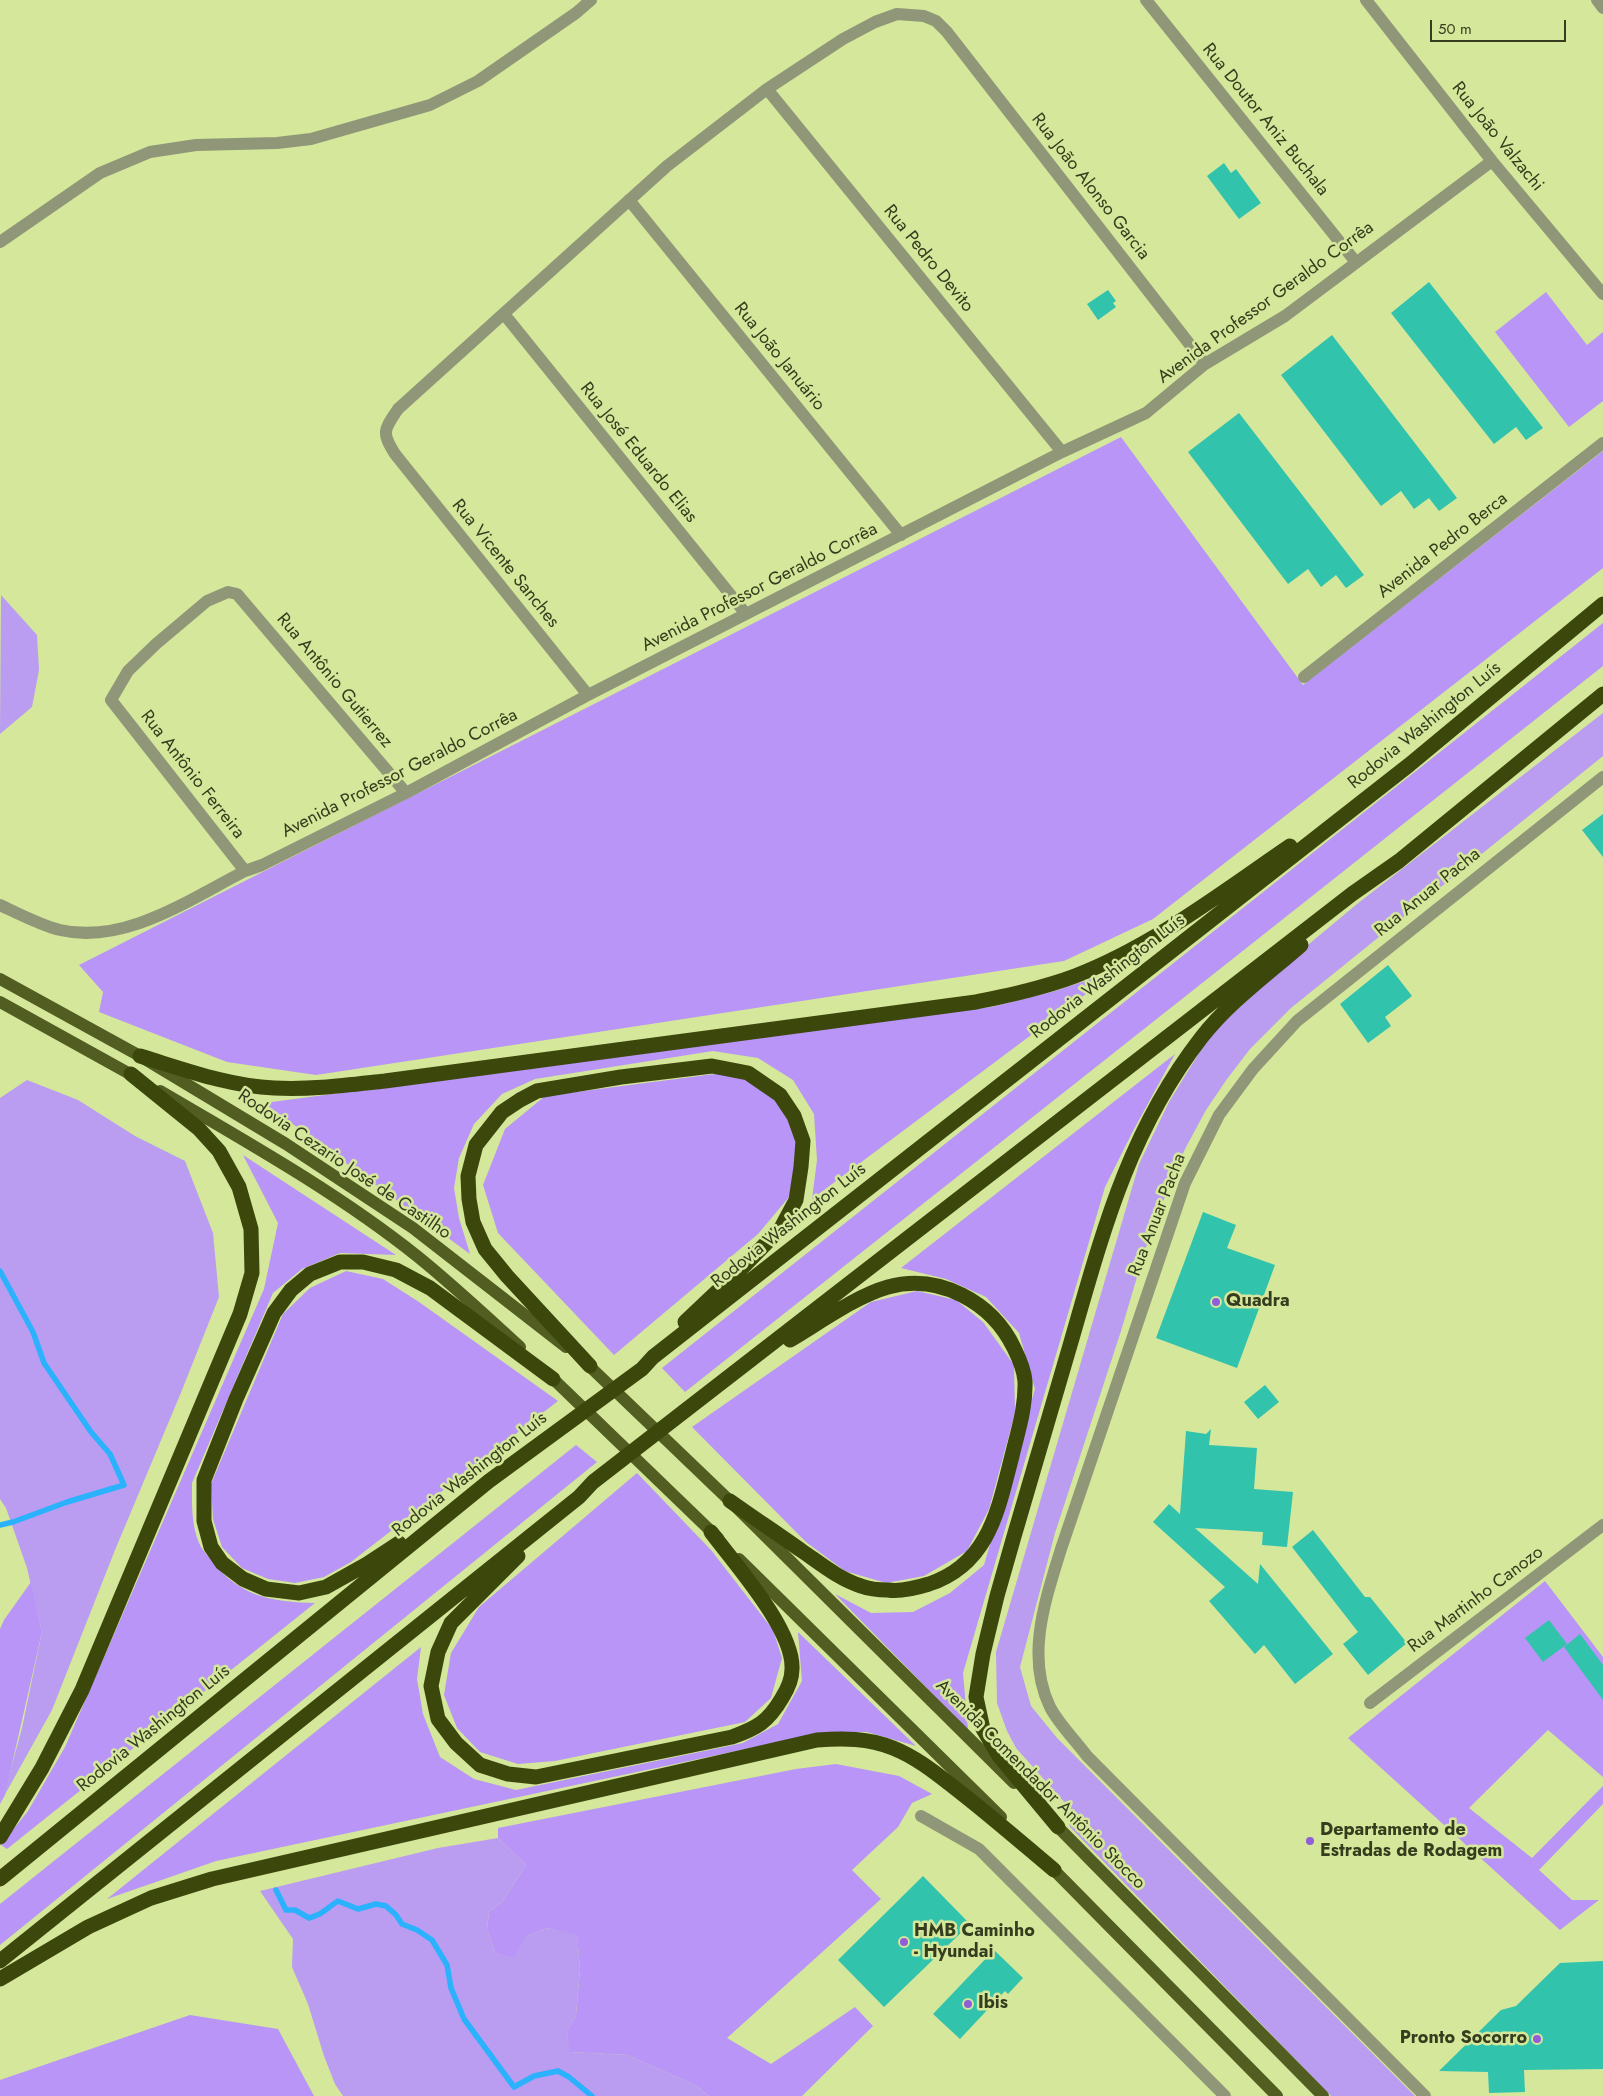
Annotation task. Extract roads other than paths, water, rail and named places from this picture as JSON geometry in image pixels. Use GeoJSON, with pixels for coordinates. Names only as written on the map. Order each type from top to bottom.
{"type":"FeatureCollection","features":[{"type":"Feature","properties":{"kind":"highway","name":"Rodovia Washington Luís"},"geometry":{"type":"LineString","coordinates":[[0,1880],[489,1481],[642,1369],[653,1356],[1409,765],[1597,609],[1603,597]]}},
{"type":"Feature","properties":{"kind":"highway"},"geometry":{"type":"LineString","coordinates":[[1058,1827],[999,1756],[983,1729],[976,1697],[983,1654],[997,1596],[1102,1231],[1118,1188],[1145,1127],[1178,1070],[1202,1036],[1233,1004],[1399,861],[1603,694]]}},
{"type":"Feature","properties":{"kind":"highway"},"geometry":{"type":"LineString","coordinates":[[140,1056],[226,1081],[272,1088],[310,1089],[395,1080],[976,1002],[1031,990],[1075,976],[1118,957],[1149,940],[1190,915],[1409,765]]}},
{"type":"Feature","properties":{"kind":"highway"},"geometry":{"type":"LineString","coordinates":[[711,1532],[777,1621],[789,1648],[792,1670],[787,1689],[772,1714],[752,1729],[732,1736],[536,1777],[508,1774],[480,1765],[456,1743],[438,1719],[431,1686],[438,1652],[451,1623],[593,1482],[1352,894],[1399,861]]}},
{"type":"Feature","properties":{"kind":"highway"},"geometry":{"type":"LineString","coordinates":[[590,1366],[507,1276],[486,1250],[473,1222],[469,1199],[468,1176],[476,1145],[502,1112],[537,1091],[622,1077],[712,1066],[748,1073],[780,1095],[794,1116],[803,1141],[802,1167],[796,1200],[781,1228],[742,1268],[700,1306],[653,1356]]}},
{"type":"Feature","properties":{"kind":"highway"},"geometry":{"type":"LineString","coordinates":[[0,1837],[42,1768],[82,1690],[240,1314],[252,1273],[251,1229],[239,1187],[219,1150],[199,1129],[131,1074]]}},
{"type":"Feature","properties":{"kind":"highway"},"geometry":{"type":"LineString","coordinates":[[489,1481],[367,1564],[326,1586],[299,1593],[266,1590],[243,1579],[222,1562],[211,1547],[204,1520],[204,1480],[236,1399],[274,1313],[291,1290],[310,1274],[340,1262],[364,1262],[396,1270],[430,1288],[553,1379]]}},
{"type":"Feature","properties":{"kind":"highway"},"geometry":{"type":"LineString","coordinates":[[730,1501],[836,1575],[862,1587],[890,1591],[916,1588],[942,1579],[967,1562],[985,1540],[997,1513],[1024,1407],[1025,1379],[1020,1359],[1009,1337],[995,1318],[980,1305],[956,1292],[931,1283],[912,1283],[870,1293],[737,1371]]}},
{"type":"Feature","properties":{"kind":"highway"},"geometry":{"type":"LineString","coordinates":[[0,1960],[579,1497]]}},
{"type":"Feature","properties":{"kind":"highway"},"geometry":{"type":"LineString","coordinates":[[0,1979],[88,1926],[151,1898],[212,1879],[817,1740],[842,1738],[868,1741],[892,1748],[915,1758],[1054,1870]]}},
{"type":"Feature","properties":{"kind":"main road","name":"Rodovia Cezario José de Castilho"},"geometry":{"type":"LineString","coordinates":[[0,979],[140,1056],[286,1144],[414,1228],[590,1366],[730,1501]]}},
{"type":"Feature","properties":{"kind":"main road","name":"Rodovia Cezario José de Castilho"},"geometry":{"type":"LineString","coordinates":[[0,1002],[131,1074],[263,1151],[343,1203],[416,1255],[465,1295],[711,1532]]}},
{"type":"Feature","properties":{"kind":"main road","name":"Avenida Comendador Antônio Stocco"},"geometry":{"type":"LineString","coordinates":[[730,1501],[1058,1827],[1323,2096]]}},
{"type":"Feature","properties":{"kind":"main road"},"geometry":{"type":"LineString","coordinates":[[711,1532],[1054,1870],[1277,2096]]}},
{"type":"Feature","properties":{"kind":"street"},"geometry":{"type":"LineString","coordinates":[[0,242],[100,173],[150,152],[196,145],[277,143],[311,139],[430,105],[478,80],[576,13],[591,0]]}},
{"type":"Feature","properties":{"kind":"street","name":"Rua Doutor Aniz Buchala"},"geometry":{"type":"LineString","coordinates":[[1146,0],[1355,261]]}},
{"type":"Feature","properties":{"kind":"street","name":"Rua João Valzachi"},"geometry":{"type":"LineString","coordinates":[[1366,0],[1492,161],[1603,294]]}},
{"type":"Feature","properties":{"kind":"street"},"geometry":{"type":"LineString","coordinates":[[1597,0],[1603,8]]}},
{"type":"Feature","properties":{"kind":"street","name":"Rua João Alonso Garcia"},"geometry":{"type":"LineString","coordinates":[[629,200],[667,166],[767,89],[843,40],[874,22],[897,14],[924,16],[936,21],[947,32],[1205,364]]}},
{"type":"Feature","properties":{"kind":"street","name":"Rua Pedro Devito"},"geometry":{"type":"LineString","coordinates":[[767,89],[1062,452]]}},
{"type":"Feature","properties":{"kind":"street","name":"Avenida Professor Geraldo Corrêa"},"geometry":{"type":"LineString","coordinates":[[0,905],[60,930],[104,933],[147,921],[245,871],[262,866],[406,793],[588,695],[1062,452],[1146,413],[1205,364],[1285,316],[1355,261],[1492,161]]}},
{"type":"Feature","properties":{"kind":"street","name":"Rua Vicente Sanches"},"geometry":{"type":"LineString","coordinates":[[588,695],[395,454],[386,439],[386,427],[398,409],[629,200]]}},
{"type":"Feature","properties":{"kind":"street","name":"Rua João Januário"},"geometry":{"type":"LineString","coordinates":[[629,200],[901,535]]}},
{"type":"Feature","properties":{"kind":"street","name":"Rua José Eduardo Elias"},"geometry":{"type":"LineString","coordinates":[[504,314],[746,614]]}},
{"type":"Feature","properties":{"kind":"street","name":"Avenida Pedro Berca"},"geometry":{"type":"LineString","coordinates":[[1304,677],[1603,442]]}},
{"type":"Feature","properties":{"kind":"street","name":"Rua Antônio Gutierrez"},"geometry":{"type":"LineString","coordinates":[[111,700],[128,671],[156,644],[207,601],[228,592],[234,592],[406,793]]}},
{"type":"Feature","properties":{"kind":"street","name":"Rua Antônio Ferreira"},"geometry":{"type":"LineString","coordinates":[[111,700],[245,871]]}},
{"type":"Feature","properties":{"kind":"street","name":"Rua Anuar Pacha"},"geometry":{"type":"LineString","coordinates":[[1425,2096],[1087,1756],[1050,1707],[1041,1679],[1038,1647],[1044,1603],[1184,1182],[1218,1115],[1253,1069],[1297,1020],[1603,777]]}},
{"type":"Feature","properties":{"kind":"street","name":"Rua Martinho Canozo"},"geometry":{"type":"LineString","coordinates":[[1370,1703],[1603,1525]]}},
{"type":"Feature","properties":{"kind":"street"},"geometry":{"type":"LineString","coordinates":[[921,1816],[979,1849],[1225,2096]]}},
{"type":"Feature","properties":{"kind":"waterway"},"geometry":{"type":"LineString","coordinates":[[0,1271],[33,1332],[44,1363],[91,1432],[110,1454],[124,1485],[0,1525]]}},
{"type":"Feature","properties":{"kind":"waterway"},"geometry":{"type":"LineString","coordinates":[[276,1890],[286,1910],[295,1910],[309,1918],[321,1913],[338,1901],[358,1909],[376,1904],[386,1906],[402,1924],[417,1930],[432,1940],[447,1965],[451,1988],[464,2019],[514,2087],[534,2076],[558,2071],[569,2077],[592,2096]]}},
{"type":"Feature","properties":{"kind":"place","name":"Quadra"},"geometry":{"type":"Point","coordinates":[1216,1302]}},
{"type":"Feature","properties":{"kind":"place","name":"Departamento de Estradas de Rodagem"},"geometry":{"type":"Point","coordinates":[1310,1841]}},
{"type":"Feature","properties":{"kind":"place","name":"HMB Caminho - Hyundai"},"geometry":{"type":"Point","coordinates":[904,1942]}},
{"type":"Feature","properties":{"kind":"place","name":"Ibis"},"geometry":{"type":"Point","coordinates":[968,2004]}},
{"type":"Feature","properties":{"kind":"place","name":"Pronto Socorro"},"geometry":{"type":"Point","coordinates":[1537,2039]}}]}
